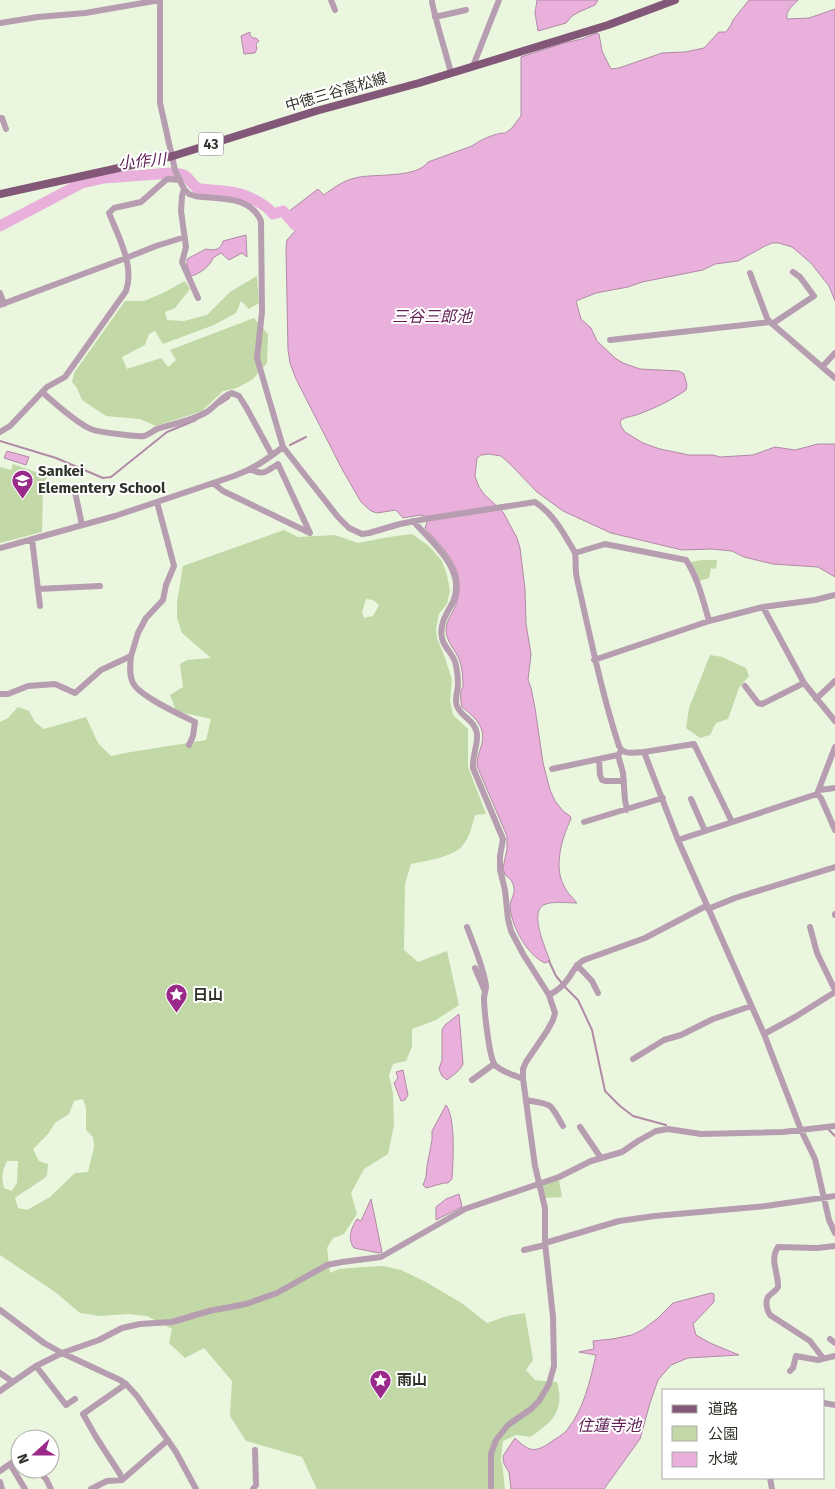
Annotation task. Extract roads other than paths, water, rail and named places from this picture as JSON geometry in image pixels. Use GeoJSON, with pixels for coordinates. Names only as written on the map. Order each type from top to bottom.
{"type":"FeatureCollection","features":[{"type":"Feature","properties":{"kind":"main road","name":"中徳三谷高松線"},"geometry":{"type":"LineString","coordinates":[[0,194],[172,156],[316,111],[419,84],[608,25],[675,0]]}},
{"type":"Feature","properties":{"kind":"street"},"geometry":{"type":"LineString","coordinates":[[0,23],[84,13],[160,0],[160,103],[175,170],[184,189],[189,194],[245,203],[253,209],[261,221],[262,312],[258,358],[283,447],[338,518],[358,533],[369,533],[413,521],[535,502],[547,511],[575,553],[577,577],[594,660],[620,753],[627,810]]}},
{"type":"Feature","properties":{"kind":"street"},"geometry":{"type":"LineString","coordinates":[[331,0],[335,10]]}},
{"type":"Feature","properties":{"kind":"street"},"geometry":{"type":"LineString","coordinates":[[473,66],[498,0]]}},
{"type":"Feature","properties":{"kind":"street"},"geometry":{"type":"LineString","coordinates":[[432,2],[451,73]]}},
{"type":"Feature","properties":{"kind":"street"},"geometry":{"type":"LineString","coordinates":[[435,17],[466,10]]}},
{"type":"Feature","properties":{"kind":"street"},"geometry":{"type":"LineString","coordinates":[[0,118],[2,118],[6,129]]}},
{"type":"Feature","properties":{"kind":"street"},"geometry":{"type":"LineString","coordinates":[[0,432],[10,426],[47,386],[65,377],[126,291],[129,282],[126,258],[109,213],[119,206],[141,202],[166,180],[179,178]]}},
{"type":"Feature","properties":{"kind":"street"},"geometry":{"type":"LineString","coordinates":[[184,189],[180,211],[186,247],[182,262],[198,298]]}},
{"type":"Feature","properties":{"kind":"street"},"geometry":{"type":"LineString","coordinates":[[0,294],[2,304],[156,246],[185,237]]}},
{"type":"Feature","properties":{"kind":"street"},"geometry":{"type":"LineString","coordinates":[[610,340],[771,323],[814,296],[800,277],[793,272]]}},
{"type":"Feature","properties":{"kind":"street"},"geometry":{"type":"LineString","coordinates":[[750,273],[766,318],[835,378]]}},
{"type":"Feature","properties":{"kind":"street"},"geometry":{"type":"LineString","coordinates":[[822,367],[835,353]]}},
{"type":"Feature","properties":{"kind":"street"},"geometry":{"type":"LineString","coordinates":[[42,392],[90,430],[143,437],[158,429],[205,413],[215,406],[226,394],[232,392],[239,396],[246,406],[272,455]]}},
{"type":"Feature","properties":{"kind":"street"},"geometry":{"type":"LineString","coordinates":[[0,548],[82,525],[251,470],[283,447]]}},
{"type":"Feature","properties":{"kind":"street"},"geometry":{"type":"LineString","coordinates":[[213,483],[223,491],[310,533],[278,464],[262,474],[257,474],[251,470]]}},
{"type":"Feature","properties":{"kind":"street"},"geometry":{"type":"LineString","coordinates":[[75,492],[82,525]]}},
{"type":"Feature","properties":{"kind":"street"},"geometry":{"type":"LineString","coordinates":[[156,502],[174,566],[166,585],[163,600],[146,618],[138,633],[131,656],[130,669],[133,682],[138,690],[195,722],[194,736],[189,745]]}},
{"type":"Feature","properties":{"kind":"street"},"geometry":{"type":"LineString","coordinates":[[413,521],[449,562],[453,571],[454,599],[443,620],[441,635],[446,648],[455,660],[458,683],[457,707],[474,725],[476,730],[473,768],[503,839],[500,870],[511,931],[549,995],[555,1013],[547,1031],[523,1069],[529,1128],[538,1183],[545,1208],[545,1244],[553,1317],[553,1375],[539,1401],[508,1425],[496,1440],[491,1454],[491,1489]]}},
{"type":"Feature","properties":{"kind":"street"},"geometry":{"type":"LineString","coordinates":[[32,539],[40,606]]}},
{"type":"Feature","properties":{"kind":"street"},"geometry":{"type":"LineString","coordinates":[[575,553],[604,544],[686,560],[697,581],[709,621]]}},
{"type":"Feature","properties":{"kind":"street"},"geometry":{"type":"LineString","coordinates":[[38,589],[100,586]]}},
{"type":"Feature","properties":{"kind":"street"},"geometry":{"type":"LineString","coordinates":[[594,660],[709,621],[764,606],[815,600],[835,595]]}},
{"type":"Feature","properties":{"kind":"street"},"geometry":{"type":"LineString","coordinates":[[764,606],[804,683],[835,721]]}},
{"type":"Feature","properties":{"kind":"street"},"geometry":{"type":"LineString","coordinates":[[0,694],[8,694],[28,686],[55,684],[75,693],[100,670],[131,656]]}},
{"type":"Feature","properties":{"kind":"street"},"geometry":{"type":"LineString","coordinates":[[816,699],[835,681]]}},
{"type":"Feature","properties":{"kind":"street"},"geometry":{"type":"LineString","coordinates":[[745,686],[758,703],[762,704],[804,683]]}},
{"type":"Feature","properties":{"kind":"street"},"geometry":{"type":"LineString","coordinates":[[552,768],[620,753],[644,752],[694,744],[732,822]]}},
{"type":"Feature","properties":{"kind":"street"},"geometry":{"type":"LineString","coordinates":[[835,747],[818,792],[835,830]]}},
{"type":"Feature","properties":{"kind":"street"},"geometry":{"type":"LineString","coordinates":[[644,752],[678,840],[764,1034],[801,1130],[815,1159],[829,1220],[835,1233]]}},
{"type":"Feature","properties":{"kind":"street"},"geometry":{"type":"LineString","coordinates":[[599,759],[602,780],[624,781]]}},
{"type":"Feature","properties":{"kind":"street"},"geometry":{"type":"LineString","coordinates":[[678,840],[818,792],[835,788]]}},
{"type":"Feature","properties":{"kind":"street"},"geometry":{"type":"LineString","coordinates":[[584,822],[663,798]]}},
{"type":"Feature","properties":{"kind":"street"},"geometry":{"type":"LineString","coordinates":[[691,799],[705,831]]}},
{"type":"Feature","properties":{"kind":"street"},"geometry":{"type":"LineString","coordinates":[[549,995],[558,990],[580,962],[588,958],[646,938],[707,908],[835,867]]}},
{"type":"Feature","properties":{"kind":"street"},"geometry":{"type":"LineString","coordinates":[[467,927],[484,977],[486,988],[484,997]]}},
{"type":"Feature","properties":{"kind":"street"},"geometry":{"type":"LineString","coordinates":[[764,1034],[795,1017],[835,991],[817,953],[810,927]]}},
{"type":"Feature","properties":{"kind":"street"},"geometry":{"type":"LineString","coordinates":[[577,965],[592,981],[598,993]]}},
{"type":"Feature","properties":{"kind":"street"},"geometry":{"type":"LineString","coordinates":[[475,968],[484,989],[490,1056],[497,1068],[523,1079]]}},
{"type":"Feature","properties":{"kind":"street"},"geometry":{"type":"LineString","coordinates":[[632,1059],[664,1040],[681,1035],[712,1019],[751,1006]]}},
{"type":"Feature","properties":{"kind":"street"},"geometry":{"type":"LineString","coordinates":[[472,1080],[494,1064]]}},
{"type":"Feature","properties":{"kind":"street"},"geometry":{"type":"LineString","coordinates":[[526,1100],[552,1106],[562,1126]]}},
{"type":"Feature","properties":{"kind":"street"},"geometry":{"type":"LineString","coordinates":[[0,1391],[36,1366],[62,1353],[131,1326],[172,1322],[208,1311],[255,1302],[288,1288],[334,1263],[381,1257],[465,1209],[559,1176],[574,1170],[580,1165],[622,1152],[650,1134],[662,1130],[668,1129],[701,1134],[782,1132],[835,1126]]}},
{"type":"Feature","properties":{"kind":"street"},"geometry":{"type":"LineString","coordinates":[[580,1127],[602,1158]]}},
{"type":"Feature","properties":{"kind":"street"},"geometry":{"type":"LineString","coordinates":[[524,1250],[619,1221],[766,1206],[835,1196]]}},
{"type":"Feature","properties":{"kind":"street"},"geometry":{"type":"LineString","coordinates":[[823,1358],[810,1341],[770,1315],[767,1311],[767,1304],[768,1297],[778,1288],[774,1264],[778,1247],[817,1248],[835,1246]]}},
{"type":"Feature","properties":{"kind":"street"},"geometry":{"type":"LineString","coordinates":[[0,1310],[62,1353],[126,1384],[137,1396],[168,1440],[196,1489]]}},
{"type":"Feature","properties":{"kind":"street"},"geometry":{"type":"LineString","coordinates":[[790,1371],[793,1368],[796,1356],[818,1360],[835,1356]]}},
{"type":"Feature","properties":{"kind":"street"},"geometry":{"type":"LineString","coordinates":[[36,1366],[66,1405],[75,1399]]}},
{"type":"Feature","properties":{"kind":"street"},"geometry":{"type":"LineString","coordinates":[[0,1373],[13,1382]]}},
{"type":"Feature","properties":{"kind":"street"},"geometry":{"type":"LineString","coordinates":[[122,1480],[83,1414],[126,1384]]}},
{"type":"Feature","properties":{"kind":"street"},"geometry":{"type":"LineString","coordinates":[[91,1489],[107,1481],[122,1480],[168,1440]]}},
{"type":"Feature","properties":{"kind":"street"},"geometry":{"type":"LineString","coordinates":[[253,1489],[256,1485],[256,1450]]}},
{"type":"Feature","properties":{"kind":"street"},"geometry":{"type":"LineString","coordinates":[[0,1471],[10,1464]]}},
{"type":"Feature","properties":{"kind":"street"},"geometry":{"type":"LineString","coordinates":[[0,1482],[2,1489]]}},
{"type":"Feature","properties":{"kind":"water"},"geometry":{"type":"Polygon","coordinates":[[[537,0],[598,0],[595,5],[572,16],[566,23],[538,31],[535,13],[537,0]]]}},
{"type":"Feature","properties":{"kind":"water","name":"三谷三郎池"},"geometry":{"type":"Polygon","coordinates":[[[749,0],[798,0],[788,11],[787,19],[809,18],[835,9],[835,301],[829,286],[811,263],[792,247],[772,243],[738,261],[715,264],[703,270],[596,293],[576,301],[581,319],[591,328],[597,341],[615,358],[640,369],[679,371],[684,374],[687,385],[686,390],[657,406],[620,421],[625,432],[643,443],[660,449],[689,455],[713,455],[720,457],[753,455],[775,447],[795,450],[818,444],[835,444],[835,577],[818,567],[773,564],[744,557],[732,551],[712,549],[682,550],[611,533],[563,511],[537,492],[501,456],[489,454],[481,455],[477,458],[475,476],[479,487],[503,512],[517,538],[520,548],[525,589],[526,624],[531,654],[528,680],[535,708],[543,763],[555,801],[571,819],[562,842],[559,868],[564,887],[577,903],[553,903],[541,907],[538,913],[539,930],[550,961],[545,963],[532,954],[522,940],[511,915],[510,907],[514,888],[511,880],[505,875],[503,868],[507,849],[507,836],[477,766],[483,736],[482,730],[476,720],[462,707],[461,689],[463,687],[463,675],[460,661],[446,634],[447,622],[456,605],[459,589],[456,569],[446,552],[425,528],[427,522],[425,516],[403,518],[396,510],[377,513],[371,511],[361,502],[296,379],[290,363],[288,350],[286,248],[287,240],[296,230],[284,215],[318,189],[324,195],[342,183],[355,178],[414,171],[428,162],[472,146],[483,139],[505,133],[511,129],[521,116],[521,57],[597,33],[599,34],[602,51],[611,69],[662,53],[685,52],[704,48],[719,32],[726,32],[749,0]]]}},
{"type":"Feature","properties":{"kind":"water"},"geometry":{"type":"Polygon","coordinates":[[[250,32],[253,38],[259,41],[256,44],[257,49],[255,53],[244,54],[241,36],[250,32]]]}},
{"type":"Feature","properties":{"kind":"water"},"geometry":{"type":"Polygon","coordinates":[[[246,235],[247,257],[242,253],[229,260],[221,253],[213,258],[204,269],[191,276],[187,259],[206,249],[217,249],[223,241],[246,235]]]}},
{"type":"Feature","properties":{"kind":"water"},"geometry":{"type":"Polygon","coordinates":[[[7,451],[29,457],[26,465],[4,458],[7,451]]]}},
{"type":"Feature","properties":{"kind":"water"},"geometry":{"type":"Polygon","coordinates":[[[459,1014],[463,1064],[447,1080],[442,1076],[439,1069],[442,1060],[442,1030],[445,1025],[459,1014]]]}},
{"type":"Feature","properties":{"kind":"water"},"geometry":{"type":"Polygon","coordinates":[[[403,1070],[408,1095],[405,1100],[401,1101],[394,1083],[398,1078],[396,1072],[403,1070]]]}},
{"type":"Feature","properties":{"kind":"water"},"geometry":{"type":"Polygon","coordinates":[[[446,1105],[453,1130],[452,1179],[448,1183],[426,1188],[423,1185],[426,1177],[432,1131],[446,1105]]]}},
{"type":"Feature","properties":{"kind":"water"},"geometry":{"type":"Polygon","coordinates":[[[459,1194],[462,1207],[436,1220],[436,1207],[446,1199],[459,1194]]]}},
{"type":"Feature","properties":{"kind":"water"},"geometry":{"type":"Polygon","coordinates":[[[371,1199],[382,1252],[379,1253],[354,1248],[351,1241],[353,1226],[357,1219],[361,1221],[371,1199]]]}},
{"type":"Feature","properties":{"kind":"water","name":"住蓮寺池"},"geometry":{"type":"Polygon","coordinates":[[[711,1293],[714,1294],[714,1302],[693,1324],[696,1335],[739,1355],[688,1358],[671,1365],[658,1380],[640,1439],[604,1489],[511,1489],[509,1472],[504,1464],[503,1456],[515,1438],[528,1448],[541,1448],[565,1432],[578,1413],[586,1394],[596,1355],[579,1352],[594,1349],[593,1341],[632,1335],[642,1330],[673,1303],[711,1293]]]}},
{"type":"Feature","properties":{"kind":"waterway","name":"小作川"},"geometry":{"type":"LineString","coordinates":[[0,226],[82,183],[104,178],[171,173],[187,177],[197,188],[231,192],[246,196],[262,204],[273,214],[283,211],[295,225]]}},
{"type":"Feature","properties":{"kind":"waterway"},"geometry":{"type":"LineString","coordinates":[[220,404],[229,398]]}},
{"type":"Feature","properties":{"kind":"waterway"},"geometry":{"type":"LineString","coordinates":[[0,441],[56,458],[103,478],[111,477],[167,432],[196,420]]}},
{"type":"Feature","properties":{"kind":"waterway"},"geometry":{"type":"LineString","coordinates":[[290,445],[306,437]]}},
{"type":"Feature","properties":{"kind":"waterway"},"geometry":{"type":"LineString","coordinates":[[549,961],[556,976],[578,1000],[592,1030],[605,1091],[633,1116],[666,1125]]}},
{"type":"Feature","properties":{"kind":"waterway"},"geometry":{"type":"LineString","coordinates":[[828,1129],[835,1136]]}},
{"type":"Feature","properties":{"kind":"place","name":"Sankei Elementery School"},"geometry":{"type":"Point","coordinates":[22,499]}},
{"type":"Feature","properties":{"kind":"place","name":"日山"},"geometry":{"type":"Point","coordinates":[177,1014]}},
{"type":"Feature","properties":{"kind":"place","name":"雨山"},"geometry":{"type":"Point","coordinates":[381,1399]}}]}
